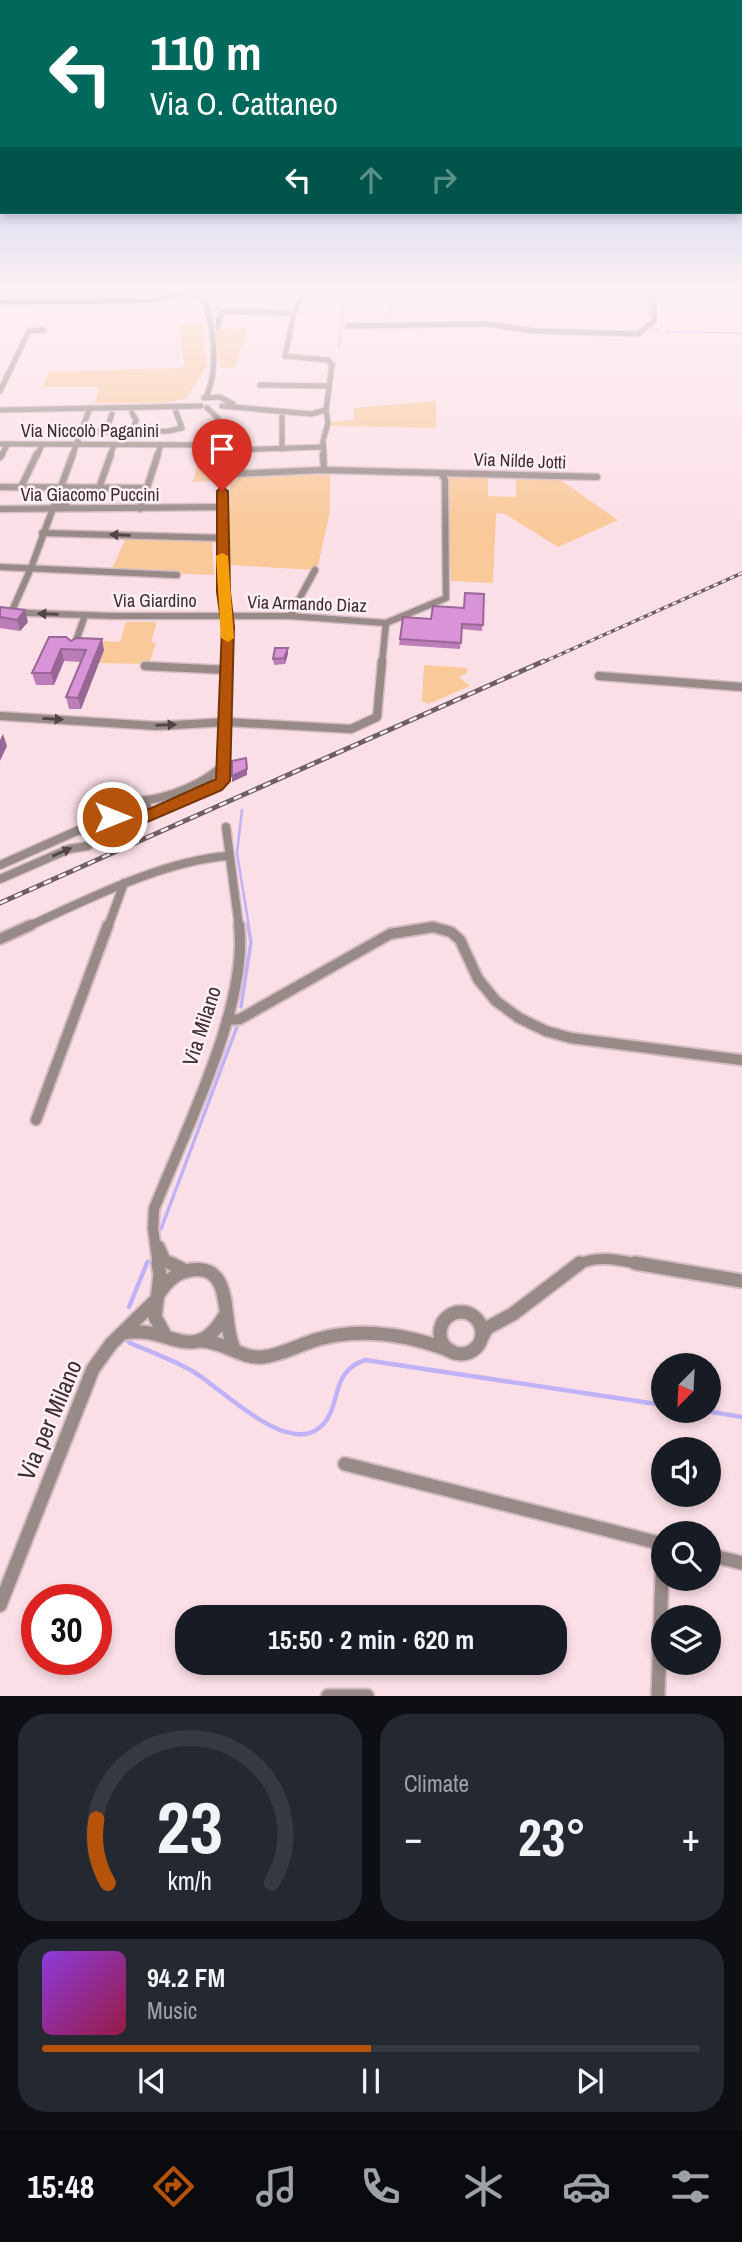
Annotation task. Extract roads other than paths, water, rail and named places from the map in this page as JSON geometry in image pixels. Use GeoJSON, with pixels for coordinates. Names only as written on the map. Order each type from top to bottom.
{"type":"FeatureCollection","features":[{"type":"Feature","properties":{"kind":"street"},"geometry":{"type":"LineString","coordinates":[[0,391],[9,372]]}},
{"type":"Feature","properties":{"kind":"street"},"geometry":{"type":"LineString","coordinates":[[0,879],[69,849],[88,846],[94,839],[92,829],[115,816],[128,821],[142,818],[223,781],[227,670],[218,417],[222,405],[214,390],[213,372]]}},
{"type":"Feature","properties":{"kind":"street"},"geometry":{"type":"LineString","coordinates":[[324,470],[323,447],[328,421],[326,410],[331,372]]}},
{"type":"Feature","properties":{"kind":"street"},"geometry":{"type":"LineString","coordinates":[[202,405],[213,382]]}},
{"type":"Feature","properties":{"kind":"street"},"geometry":{"type":"LineString","coordinates":[[260,385],[329,386]]}},
{"type":"Feature","properties":{"kind":"street"},"geometry":{"type":"LineString","coordinates":[[206,397],[220,397]]}},
{"type":"Feature","properties":{"kind":"street"},"geometry":{"type":"LineString","coordinates":[[202,405],[218,417]]}},
{"type":"Feature","properties":{"kind":"street"},"geometry":{"type":"LineString","coordinates":[[0,410],[222,405],[314,414],[328,421]]}},
{"type":"Feature","properties":{"kind":"street"},"geometry":{"type":"LineString","coordinates":[[90,408],[60,505],[99,505],[114,445]]}},
{"type":"Feature","properties":{"kind":"street"},"geometry":{"type":"LineString","coordinates":[[218,417],[228,411],[248,409]]}},
{"type":"Feature","properties":{"kind":"street"},"geometry":{"type":"LineString","coordinates":[[314,414],[326,410]]}},
{"type":"Feature","properties":{"kind":"street"},"geometry":{"type":"LineString","coordinates":[[82,432],[169,431],[182,428],[176,412]]}},
{"type":"Feature","properties":{"kind":"street"},"geometry":{"type":"LineString","coordinates":[[132,413],[136,421],[133,431]]}},
{"type":"Feature","properties":{"kind":"street"},"geometry":{"type":"LineString","coordinates":[[106,431],[111,414]]}},
{"type":"Feature","properties":{"kind":"street"},"geometry":{"type":"LineString","coordinates":[[314,414],[322,419],[324,436]]}},
{"type":"Feature","properties":{"kind":"street"},"geometry":{"type":"LineString","coordinates":[[282,417],[282,449]]}},
{"type":"Feature","properties":{"kind":"street"},"geometry":{"type":"LineString","coordinates":[[0,457],[3,444]]}},
{"type":"Feature","properties":{"kind":"street","name":"Via Niccolò Paganini"},"geometry":{"type":"LineString","coordinates":[[3,444],[221,445]]}},
{"type":"Feature","properties":{"kind":"street"},"geometry":{"type":"LineString","coordinates":[[21,487],[42,444]]}},
{"type":"Feature","properties":{"kind":"street"},"geometry":{"type":"LineString","coordinates":[[140,509],[161,445]]}},
{"type":"Feature","properties":{"kind":"street"},"geometry":{"type":"LineString","coordinates":[[230,450],[323,447]]}},
{"type":"Feature","properties":{"kind":"street","name":"Via Nilde Jotti"},"geometry":{"type":"LineString","coordinates":[[230,474],[324,470],[597,477]]}},
{"type":"Feature","properties":{"kind":"street"},"geometry":{"type":"LineString","coordinates":[[0,716],[157,726],[226,722],[351,729],[366,724],[377,717],[386,624],[438,604],[446,598],[445,480],[442,475]]}},
{"type":"Feature","properties":{"kind":"street"},"geometry":{"type":"LineString","coordinates":[[0,487],[146,488]]}},
{"type":"Feature","properties":{"kind":"street"},"geometry":{"type":"LineString","coordinates":[[11,613],[51,509],[64,489]]}},
{"type":"Feature","properties":{"kind":"street","name":"Via Giacomo Puccini"},"geometry":{"type":"LineString","coordinates":[[0,509],[222,507]]}},
{"type":"Feature","properties":{"kind":"street"},"geometry":{"type":"LineString","coordinates":[[42,533],[222,538]]}},
{"type":"Feature","properties":{"kind":"street"},"geometry":{"type":"LineString","coordinates":[[0,567],[177,575]]}},
{"type":"Feature","properties":{"kind":"street"},"geometry":{"type":"LineString","coordinates":[[290,616],[315,570]]}},
{"type":"Feature","properties":{"kind":"street","name":"Via Giardino"},"geometry":{"type":"LineString","coordinates":[[0,612],[226,617]]}},
{"type":"Feature","properties":{"kind":"street"},"geometry":{"type":"LineString","coordinates":[[74,647],[85,615]]}},
{"type":"Feature","properties":{"kind":"street","name":"Via Armando Diaz"},"geometry":{"type":"LineString","coordinates":[[226,617],[290,616],[386,624]]}},
{"type":"Feature","properties":{"kind":"street"},"geometry":{"type":"LineString","coordinates":[[145,666],[227,670]]}},
{"type":"Feature","properties":{"kind":"street"},"geometry":{"type":"LineString","coordinates":[[598,676],[742,687]]}},
{"type":"Feature","properties":{"kind":"street"},"geometry":{"type":"LineString","coordinates":[[121,817],[120,811],[124,805],[155,800],[214,774],[225,764]]}},
{"type":"Feature","properties":{"kind":"street"},"geometry":{"type":"LineString","coordinates":[[141,802],[147,805],[149,810],[142,818]]}},
{"type":"Feature","properties":{"kind":"street","name":"Via Milano"},"geometry":{"type":"LineString","coordinates":[[153,1228],[154,1209],[227,1020],[237,980],[241,944],[226,827]]}},
{"type":"Feature","properties":{"kind":"street"},"geometry":{"type":"LineString","coordinates":[[0,865],[79,830],[93,833]]}},
{"type":"Feature","properties":{"kind":"street"},"geometry":{"type":"LineString","coordinates":[[0,939],[124,883],[213,857],[229,856]]}},
{"type":"Feature","properties":{"kind":"street"},"geometry":{"type":"LineString","coordinates":[[36,1119],[124,883]]}},
{"type":"Feature","properties":{"kind":"street"},"geometry":{"type":"LineString","coordinates":[[227,1020],[240,1019],[390,934],[433,927],[456,935],[486,989],[506,1010],[533,1025],[571,1038],[742,1060]]}},
{"type":"Feature","properties":{"kind":"street"},"geometry":{"type":"LineString","coordinates":[[153,1228],[166,1261],[187,1271],[209,1273],[218,1280],[227,1301],[225,1331],[237,1351]]}},
{"type":"Feature","properties":{"kind":"street"},"geometry":{"type":"LineString","coordinates":[[153,1228],[160,1275],[155,1317],[166,1337]]}},
{"type":"Feature","properties":{"kind":"street"},"geometry":{"type":"LineString","coordinates":[[119,1336],[141,1329],[189,1344],[201,1341],[222,1342],[237,1351],[262,1357],[319,1338],[359,1332],[421,1342],[464,1355],[477,1349],[487,1328],[513,1314],[574,1266],[597,1258],[742,1281]]}},
{"type":"Feature","properties":{"kind":"street"},"geometry":{"type":"LineString","coordinates":[[158,1296],[166,1283],[187,1271]]}},
{"type":"Feature","properties":{"kind":"street","name":"Via per Milano"},"geometry":{"type":"LineString","coordinates":[[0,1605],[86,1383],[102,1356],[158,1296]]}},
{"type":"Feature","properties":{"kind":"street"},"geometry":{"type":"LineString","coordinates":[[451,1351],[442,1340],[441,1331],[444,1319],[455,1312],[462,1311],[490,1322],[501,1321]]}},
{"type":"Feature","properties":{"kind":"street"},"geometry":{"type":"LineString","coordinates":[[201,1341],[220,1325],[226,1313]]}},
{"type":"Feature","properties":{"kind":"street"},"geometry":{"type":"LineString","coordinates":[[475,1317],[482,1329],[482,1337]]}},
{"type":"Feature","properties":{"kind":"street"},"geometry":{"type":"LineString","coordinates":[[421,1342],[432,1340],[441,1331]]}},
{"type":"Feature","properties":{"kind":"street"},"geometry":{"type":"LineString","coordinates":[[345,1464],[651,1541]]}},
{"type":"Feature","properties":{"kind":"street"},"geometry":{"type":"LineString","coordinates":[[721,1558],[742,1563]]}},
{"type":"Feature","properties":{"kind":"street"},"geometry":{"type":"LineString","coordinates":[[658,1696],[661,1591]]}},
{"type":"Feature","properties":{"kind":"street"},"geometry":{"type":"LineString","coordinates":[[328,1696],[367,1696]]}},
{"type":"Feature","properties":{"kind":"waterway"},"geometry":{"type":"LineString","coordinates":[[242,810],[237,853],[249,927]]}},
{"type":"Feature","properties":{"kind":"waterway"},"geometry":{"type":"LineString","coordinates":[[241,1007],[251,942],[248,925]]}},
{"type":"Feature","properties":{"kind":"waterway"},"geometry":{"type":"LineString","coordinates":[[161,1229],[238,1024]]}},
{"type":"Feature","properties":{"kind":"waterway"},"geometry":{"type":"LineString","coordinates":[[129,1307],[147,1263]]}},
{"type":"Feature","properties":{"kind":"waterway"},"geometry":{"type":"LineString","coordinates":[[125,1337],[130,1343],[194,1372],[272,1427],[289,1433],[305,1434],[319,1428],[327,1420],[345,1373],[365,1360],[651,1403]]}},
{"type":"Feature","properties":{"kind":"waterway"},"geometry":{"type":"LineString","coordinates":[[721,1414],[742,1417]]}},
{"type":"Feature","properties":{"kind":"railway"},"geometry":{"type":"LineString","coordinates":[[541,663],[742,573]]}},
{"type":"Feature","properties":{"kind":"railway"},"geometry":{"type":"LineString","coordinates":[[0,903],[544,661]]}}]}
